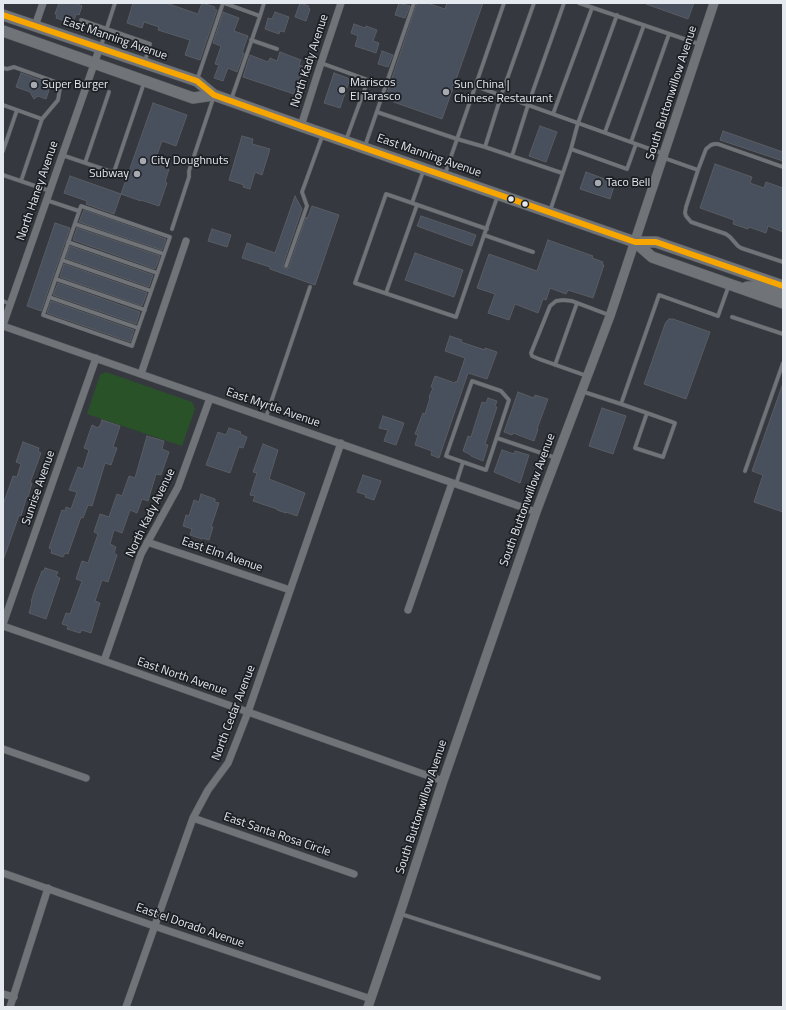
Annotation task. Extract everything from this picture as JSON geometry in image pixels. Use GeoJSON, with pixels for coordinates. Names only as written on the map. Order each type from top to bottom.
{"type":"FeatureCollection","features":[{"type":"Feature","properties":{"kind":"main road","name":"East Manning Avenue"},"geometry":{"type":"LineString","coordinates":[[3,15],[197,81],[214,95],[364,148],[635,242],[656,242],[783,286]]}},
{"type":"Feature","properties":{"kind":"main road","name":"East Manning Avenue"},"geometry":{"type":"LineString","coordinates":[[3,31],[193,98],[214,95]]}},
{"type":"Feature","properties":{"kind":"main road","name":"East Manning Avenue"},"geometry":{"type":"LineString","coordinates":[[635,242],[652,257],[783,303]]}},
{"type":"Feature","properties":{"kind":"main road"},"geometry":{"type":"LineString","coordinates":[[732,285],[761,287],[783,294]]}},
{"type":"Feature","properties":{"kind":"street"},"geometry":{"type":"LineString","coordinates":[[35,26],[43,3]]}},
{"type":"Feature","properties":{"kind":"street","name":"North Kady Avenue"},"geometry":{"type":"LineString","coordinates":[[301,126],[341,3]]}},
{"type":"Feature","properties":{"kind":"street","name":"South Buttonwillow Avenue"},"geometry":{"type":"LineString","coordinates":[[369,1003],[443,780],[536,512],[610,316],[714,3]]}},
{"type":"Feature","properties":{"kind":"street","name":"North Haney Avenue"},"geometry":{"type":"LineString","coordinates":[[3,326],[100,48]]}},
{"type":"Feature","properties":{"kind":"street"},"geometry":{"type":"LineString","coordinates":[[141,374],[186,241]]}},
{"type":"Feature","properties":{"kind":"street","name":"East Myrtle Avenue"},"geometry":{"type":"LineString","coordinates":[[3,326],[536,512]]}},
{"type":"Feature","properties":{"kind":"street","name":"Sunrise Avenue"},"geometry":{"type":"LineString","coordinates":[[3,625],[96,358]]}},
{"type":"Feature","properties":{"kind":"street","name":"North Kady Avenue"},"geometry":{"type":"LineString","coordinates":[[104,661],[141,554],[178,488],[210,398]]}},
{"type":"Feature","properties":{"kind":"street","name":"North Cedar Avenue"},"geometry":{"type":"LineString","coordinates":[[126,1007],[193,818],[208,790],[228,763],[248,712],[341,443]]}},
{"type":"Feature","properties":{"kind":"street"},"geometry":{"type":"LineString","coordinates":[[408,610],[454,484]]}},
{"type":"Feature","properties":{"kind":"street","name":"East Elm Avenue"},"geometry":{"type":"LineString","coordinates":[[147,542],[290,590]]}},
{"type":"Feature","properties":{"kind":"street","name":"East North Avenue"},"geometry":{"type":"LineString","coordinates":[[3,625],[443,780]]}},
{"type":"Feature","properties":{"kind":"street"},"geometry":{"type":"LineString","coordinates":[[3,749],[86,778]]}},
{"type":"Feature","properties":{"kind":"street","name":"East Santa Rosa Circle"},"geometry":{"type":"LineString","coordinates":[[193,818],[354,874]]}},
{"type":"Feature","properties":{"kind":"street","name":"East el Dorado Avenue"},"geometry":{"type":"LineString","coordinates":[[3,872],[369,1003]]}},
{"type":"Feature","properties":{"kind":"street"},"geometry":{"type":"LineString","coordinates":[[10,1007],[48,888]]}},
{"type":"Feature","properties":{"kind":"street"},"geometry":{"type":"LineString","coordinates":[[3,994],[14,997]]}},
{"type":"Feature","properties":{"kind":"lane"},"geometry":{"type":"LineString","coordinates":[[100,48],[115,3]]}},
{"type":"Feature","properties":{"kind":"lane"},"geometry":{"type":"LineString","coordinates":[[197,81],[224,3],[260,16]]}},
{"type":"Feature","properties":{"kind":"lane"},"geometry":{"type":"LineString","coordinates":[[230,101],[264,3]]}},
{"type":"Feature","properties":{"kind":"lane"},"geometry":{"type":"LineString","coordinates":[[364,148],[414,3]]}},
{"type":"Feature","properties":{"kind":"lane"},"geometry":{"type":"LineString","coordinates":[[444,175],[504,3]]}},
{"type":"Feature","properties":{"kind":"lane"},"geometry":{"type":"LineString","coordinates":[[485,147],[501,96],[534,3]]}},
{"type":"Feature","properties":{"kind":"lane"},"geometry":{"type":"LineString","coordinates":[[512,156],[528,105],[564,3]]}},
{"type":"Feature","properties":{"kind":"lane"},"geometry":{"type":"LineString","coordinates":[[579,3],[700,44]]}},
{"type":"Feature","properties":{"kind":"lane"},"geometry":{"type":"LineString","coordinates":[[554,114],[592,8]]}},
{"type":"Feature","properties":{"kind":"lane"},"geometry":{"type":"LineString","coordinates":[[549,212],[571,149],[578,123],[617,15]]}},
{"type":"Feature","properties":{"kind":"lane"},"geometry":{"type":"LineString","coordinates":[[81,20],[150,44],[144,63]]}},
{"type":"Feature","properties":{"kind":"lane"},"geometry":{"type":"LineString","coordinates":[[605,132],[644,25]]}},
{"type":"Feature","properties":{"kind":"lane"},"geometry":{"type":"LineString","coordinates":[[631,142],[669,34]]}},
{"type":"Feature","properties":{"kind":"lane"},"geometry":{"type":"LineString","coordinates":[[251,40],[277,50]]}},
{"type":"Feature","properties":{"kind":"lane"},"geometry":{"type":"LineString","coordinates":[[321,63],[368,80],[346,141]]}},
{"type":"Feature","properties":{"kind":"lane"},"geometry":{"type":"LineString","coordinates":[[5,69],[14,67],[53,80],[59,86],[60,92],[58,100],[42,119],[21,181]]}},
{"type":"Feature","properties":{"kind":"lane"},"geometry":{"type":"LineString","coordinates":[[62,155],[111,172],[115,169],[145,82]]}},
{"type":"Feature","properties":{"kind":"lane"},"geometry":{"type":"LineString","coordinates":[[475,86],[605,132],[698,170]]}},
{"type":"Feature","properties":{"kind":"lane"},"geometry":{"type":"LineString","coordinates":[[85,163],[109,92]]}},
{"type":"Feature","properties":{"kind":"lane"},"geometry":{"type":"LineString","coordinates":[[172,229],[214,95]]}},
{"type":"Feature","properties":{"kind":"lane"},"geometry":{"type":"LineString","coordinates":[[3,105],[42,119]]}},
{"type":"Feature","properties":{"kind":"lane"},"geometry":{"type":"LineString","coordinates":[[3,151],[17,110]]}},
{"type":"Feature","properties":{"kind":"lane"},"geometry":{"type":"LineString","coordinates":[[377,112],[562,174]]}},
{"type":"Feature","properties":{"kind":"lane"},"geometry":{"type":"LineString","coordinates":[[286,266],[307,206],[302,192],[323,133]]}},
{"type":"Feature","properties":{"kind":"lane"},"geometry":{"type":"LineString","coordinates":[[571,149],[628,169],[636,144]]}},
{"type":"Feature","properties":{"kind":"lane"},"geometry":{"type":"LineString","coordinates":[[783,167],[718,144],[711,145],[706,149],[685,213],[695,224],[726,234],[742,248],[783,262]]}},
{"type":"Feature","properties":{"kind":"lane"},"geometry":{"type":"LineString","coordinates":[[412,203],[424,168]]}},
{"type":"Feature","properties":{"kind":"lane"},"geometry":{"type":"LineString","coordinates":[[3,174],[50,191]]}},
{"type":"Feature","properties":{"kind":"lane"},"geometry":{"type":"LineString","coordinates":[[487,229],[386,194],[355,283],[456,318],[487,229],[498,194]]}},
{"type":"Feature","properties":{"kind":"lane"},"geometry":{"type":"LineString","coordinates":[[46,200],[79,212]]}},
{"type":"Feature","properties":{"kind":"lane"},"geometry":{"type":"LineString","coordinates":[[386,293],[417,205]]}},
{"type":"Feature","properties":{"kind":"lane"},"geometry":{"type":"LineString","coordinates":[[81,206],[170,237],[132,346],[43,315],[79,212],[81,206]]}},
{"type":"Feature","properties":{"kind":"lane"},"geometry":{"type":"LineString","coordinates":[[75,224],[164,254]]}},
{"type":"Feature","properties":{"kind":"lane"},"geometry":{"type":"LineString","coordinates":[[484,235],[533,252]]}},
{"type":"Feature","properties":{"kind":"lane"},"geometry":{"type":"LineString","coordinates":[[68,242],[157,273]]}},
{"type":"Feature","properties":{"kind":"lane"},"geometry":{"type":"LineString","coordinates":[[62,260],[151,291]]}},
{"type":"Feature","properties":{"kind":"lane"},"geometry":{"type":"LineString","coordinates":[[56,279],[145,310]]}},
{"type":"Feature","properties":{"kind":"lane"},"geometry":{"type":"LineString","coordinates":[[621,404],[659,295],[718,316],[732,285]]}},
{"type":"Feature","properties":{"kind":"lane"},"geometry":{"type":"LineString","coordinates":[[266,417],[310,287]]}},
{"type":"Feature","properties":{"kind":"lane"},"geometry":{"type":"LineString","coordinates":[[49,297],[138,328]]}},
{"type":"Feature","properties":{"kind":"lane"},"geometry":{"type":"LineString","coordinates":[[587,376],[532,356],[531,353],[550,306],[556,301],[563,300],[577,303],[610,316]]}},
{"type":"Feature","properties":{"kind":"lane"},"geometry":{"type":"LineString","coordinates":[[3,301],[10,304]]}},
{"type":"Feature","properties":{"kind":"lane"},"geometry":{"type":"LineString","coordinates":[[555,365],[577,303]]}},
{"type":"Feature","properties":{"kind":"lane"},"geometry":{"type":"LineString","coordinates":[[732,316],[783,334]]}},
{"type":"Feature","properties":{"kind":"lane"},"geometry":{"type":"LineString","coordinates":[[745,471],[783,363]]}},
{"type":"Feature","properties":{"kind":"lane"},"geometry":{"type":"LineString","coordinates":[[472,381],[501,391],[509,400],[486,470],[464,462],[446,456],[472,381]]}},
{"type":"Feature","properties":{"kind":"lane"},"geometry":{"type":"LineString","coordinates":[[581,390],[647,413],[675,423],[663,457],[635,448],[647,413]]}},
{"type":"Feature","properties":{"kind":"lane"},"geometry":{"type":"LineString","coordinates":[[497,438],[556,458]]}},
{"type":"Feature","properties":{"kind":"lane"},"geometry":{"type":"LineString","coordinates":[[454,484],[464,462]]}},
{"type":"Feature","properties":{"kind":"lane"},"geometry":{"type":"LineString","coordinates":[[400,913],[600,978]]}},
{"type":"Feature","properties":{"kind":"green space"},"geometry":{"type":"Polygon","coordinates":[[[106,372],[192,402],[195,409],[182,446],[87,414],[100,375],[106,372]]]}},
{"type":"Feature","properties":{"kind":"building"},"geometry":{"type":"Polygon","coordinates":[[[59,3],[75,3],[82,6],[79,15],[76,14],[73,24],[56,18],[57,15],[55,14],[59,3]]]}},
{"type":"Feature","properties":{"kind":"building"},"geometry":{"type":"Polygon","coordinates":[[[133,3],[166,3],[198,14],[202,3],[215,7],[214,9],[217,10],[200,60],[185,55],[190,40],[158,30],[159,27],[144,22],[142,28],[127,23],[133,3]]]}},
{"type":"Feature","properties":{"kind":"building"},"geometry":{"type":"Polygon","coordinates":[[[300,3],[309,6],[308,8],[310,9],[306,21],[295,17],[300,3]]]}},
{"type":"Feature","properties":{"kind":"building"},"geometry":{"type":"Polygon","coordinates":[[[399,3],[410,6],[405,18],[395,15],[399,3]]]}},
{"type":"Feature","properties":{"kind":"building"},"geometry":{"type":"Polygon","coordinates":[[[417,3],[427,3],[445,9],[447,3],[483,3],[442,119],[385,99],[417,3]]]}},
{"type":"Feature","properties":{"kind":"building"},"geometry":{"type":"Polygon","coordinates":[[[646,3],[694,3],[688,19],[646,3]]]}},
{"type":"Feature","properties":{"kind":"building"},"geometry":{"type":"Polygon","coordinates":[[[223,12],[239,18],[234,31],[248,36],[237,72],[228,68],[223,81],[214,78],[219,65],[215,64],[221,46],[213,43],[223,12]]]}},
{"type":"Feature","properties":{"kind":"building"},"geometry":{"type":"Polygon","coordinates":[[[275,12],[289,17],[284,32],[280,31],[279,34],[265,29],[268,18],[272,19],[275,12]]]}},
{"type":"Feature","properties":{"kind":"building"},"geometry":{"type":"Polygon","coordinates":[[[354,24],[377,30],[373,41],[379,43],[376,53],[355,46],[358,36],[351,33],[354,24]]]}},
{"type":"Feature","properties":{"kind":"building"},"geometry":{"type":"Polygon","coordinates":[[[382,51],[393,55],[388,67],[378,64],[382,51]]]}},
{"type":"Feature","properties":{"kind":"building"},"geometry":{"type":"Polygon","coordinates":[[[280,52],[301,60],[299,65],[304,67],[294,94],[243,77],[250,55],[268,62],[270,58],[277,61],[280,52]]]}},
{"type":"Feature","properties":{"kind":"building"},"geometry":{"type":"Polygon","coordinates":[[[21,73],[51,84],[46,99],[38,96],[34,99],[30,92],[16,87],[21,73]]]}},
{"type":"Feature","properties":{"kind":"building"},"geometry":{"type":"Polygon","coordinates":[[[334,73],[350,79],[340,108],[324,103],[334,73]]]}},
{"type":"Feature","properties":{"kind":"building"},"geometry":{"type":"Polygon","coordinates":[[[153,103],[187,115],[176,146],[162,141],[154,163],[169,169],[165,182],[167,183],[159,206],[121,194],[153,103]]]}},
{"type":"Feature","properties":{"kind":"building"},"geometry":{"type":"Polygon","coordinates":[[[540,126],[557,132],[546,162],[529,156],[540,126]]]}},
{"type":"Feature","properties":{"kind":"building"},"geometry":{"type":"Polygon","coordinates":[[[723,131],[783,152],[783,161],[720,140],[723,131]]]}},
{"type":"Feature","properties":{"kind":"building"},"geometry":{"type":"Polygon","coordinates":[[[242,136],[253,139],[252,144],[270,149],[262,175],[255,172],[250,189],[243,187],[244,185],[229,180],[242,136]]]}},
{"type":"Feature","properties":{"kind":"building"},"geometry":{"type":"Polygon","coordinates":[[[715,164],[752,177],[750,183],[764,188],[766,182],[783,188],[783,232],[768,226],[766,233],[749,227],[748,229],[733,224],[734,220],[700,208],[715,164]]]}},
{"type":"Feature","properties":{"kind":"building"},"geometry":{"type":"Polygon","coordinates":[[[586,172],[615,183],[610,199],[580,189],[586,172]]]}},
{"type":"Feature","properties":{"kind":"building"},"geometry":{"type":"Polygon","coordinates":[[[70,176],[121,194],[114,214],[86,204],[87,201],[64,193],[70,176]]]}},
{"type":"Feature","properties":{"kind":"building"},"geometry":{"type":"Polygon","coordinates":[[[295,196],[302,209],[283,265],[285,269],[289,267],[306,217],[307,219],[312,206],[339,215],[315,285],[270,269],[270,267],[242,258],[247,243],[275,253],[295,196]]]}},
{"type":"Feature","properties":{"kind":"building"},"geometry":{"type":"Polygon","coordinates":[[[84,210],[166,239],[162,250],[79,222],[84,210]]]}},
{"type":"Feature","properties":{"kind":"building"},"geometry":{"type":"Polygon","coordinates":[[[421,216],[476,235],[472,246],[417,226],[421,216]]]}},
{"type":"Feature","properties":{"kind":"building"},"geometry":{"type":"Polygon","coordinates":[[[55,223],[70,228],[41,311],[27,306],[55,223]]]}},
{"type":"Feature","properties":{"kind":"building"},"geometry":{"type":"Polygon","coordinates":[[[77,228],[160,256],[155,269],[73,240],[77,228]]]}},
{"type":"Feature","properties":{"kind":"building"},"geometry":{"type":"Polygon","coordinates":[[[212,229],[231,235],[227,247],[208,241],[212,229]]]}},
{"type":"Feature","properties":{"kind":"building"},"geometry":{"type":"Polygon","coordinates":[[[548,240],[593,256],[592,258],[603,262],[602,265],[604,265],[593,298],[568,290],[566,294],[550,288],[546,300],[543,299],[538,313],[515,304],[509,320],[488,313],[495,294],[477,288],[489,254],[537,271],[548,240]]]}},
{"type":"Feature","properties":{"kind":"building"},"geometry":{"type":"Polygon","coordinates":[[[70,246],[153,275],[149,287],[66,258],[70,246]]]}},
{"type":"Feature","properties":{"kind":"building"},"geometry":{"type":"Polygon","coordinates":[[[415,253],[463,270],[454,297],[405,280],[415,253]]]}},
{"type":"Feature","properties":{"kind":"building"},"geometry":{"type":"Polygon","coordinates":[[[64,264],[147,293],[142,306],[60,277],[64,264]]]}},
{"type":"Feature","properties":{"kind":"building"},"geometry":{"type":"Polygon","coordinates":[[[58,283],[140,312],[136,324],[53,295],[58,283]]]}},
{"type":"Feature","properties":{"kind":"building"},"geometry":{"type":"Polygon","coordinates":[[[51,301],[134,330],[130,342],[47,313],[51,301]]]}},
{"type":"Feature","properties":{"kind":"building"},"geometry":{"type":"Polygon","coordinates":[[[669,319],[673,319],[710,332],[686,399],[644,384],[665,324],[669,319]]]}},
{"type":"Feature","properties":{"kind":"building"},"geometry":{"type":"Polygon","coordinates":[[[450,336],[462,340],[461,342],[485,350],[485,348],[497,352],[487,379],[468,373],[439,458],[431,455],[432,451],[415,445],[418,435],[415,434],[423,413],[425,414],[435,376],[455,383],[456,381],[457,382],[465,358],[445,351],[450,336]]]}},
{"type":"Feature","properties":{"kind":"building"},"geometry":{"type":"Polygon","coordinates":[[[782,386],[783,512],[754,502],[763,475],[752,471],[782,386]]]}},
{"type":"Feature","properties":{"kind":"building"},"geometry":{"type":"Polygon","coordinates":[[[518,392],[534,398],[535,395],[548,399],[534,441],[513,433],[512,435],[504,432],[518,392]]]}},
{"type":"Feature","properties":{"kind":"building"},"geometry":{"type":"Polygon","coordinates":[[[488,398],[497,401],[495,406],[497,407],[485,444],[488,445],[483,461],[463,451],[468,436],[471,437],[482,402],[486,403],[488,398]]]}},
{"type":"Feature","properties":{"kind":"building"},"geometry":{"type":"Polygon","coordinates":[[[602,408],[626,416],[613,454],[589,446],[602,408]]]}},
{"type":"Feature","properties":{"kind":"building"},"geometry":{"type":"Polygon","coordinates":[[[383,416],[404,423],[396,445],[384,441],[388,430],[379,428],[383,416]]]}},
{"type":"Feature","properties":{"kind":"building"},"geometry":{"type":"Polygon","coordinates":[[[102,420],[120,426],[113,447],[117,448],[111,465],[105,463],[92,506],[88,505],[83,518],[81,517],[68,554],[65,553],[63,557],[51,553],[52,550],[49,548],[62,510],[65,511],[66,507],[71,509],[77,492],[69,490],[78,467],[83,469],[89,450],[84,448],[92,425],[98,428],[102,420]]]}},
{"type":"Feature","properties":{"kind":"building"},"geometry":{"type":"Polygon","coordinates":[[[229,428],[241,432],[240,434],[247,437],[243,448],[239,447],[230,473],[206,465],[218,432],[226,435],[229,428]]]}},
{"type":"Feature","properties":{"kind":"building"},"geometry":{"type":"Polygon","coordinates":[[[147,436],[164,441],[162,449],[169,452],[161,475],[156,474],[148,501],[142,499],[137,513],[130,510],[122,533],[114,530],[110,544],[116,547],[114,553],[117,555],[108,582],[102,580],[95,601],[100,603],[91,633],[82,630],[80,633],[67,629],[68,626],[62,624],[66,613],[70,614],[82,581],[76,579],[82,561],[88,563],[98,534],[94,532],[100,514],[109,517],[117,494],[122,496],[129,476],[135,478],[147,436]]]}},
{"type":"Feature","properties":{"kind":"building"},"geometry":{"type":"Polygon","coordinates":[[[23,442],[39,448],[38,451],[41,453],[30,483],[32,483],[28,497],[27,496],[21,516],[19,515],[3,558],[3,505],[13,476],[17,477],[21,464],[16,462],[23,442]]]}},
{"type":"Feature","properties":{"kind":"building"},"geometry":{"type":"Polygon","coordinates":[[[263,444],[278,450],[269,479],[305,493],[297,516],[253,501],[255,496],[250,495],[257,473],[253,472],[263,444]]]}},
{"type":"Feature","properties":{"kind":"building"},"geometry":{"type":"Polygon","coordinates":[[[502,450],[514,454],[515,451],[529,455],[520,483],[494,472],[502,450]]]}},
{"type":"Feature","properties":{"kind":"building"},"geometry":{"type":"Polygon","coordinates":[[[363,475],[381,481],[374,500],[357,492],[363,475]]]}},
{"type":"Feature","properties":{"kind":"building"},"geometry":{"type":"Polygon","coordinates":[[[201,494],[215,499],[215,502],[219,503],[211,527],[213,527],[209,540],[190,535],[192,529],[183,526],[186,515],[189,516],[194,500],[199,502],[201,494]]]}},
{"type":"Feature","properties":{"kind":"building"},"geometry":{"type":"Polygon","coordinates":[[[45,568],[58,572],[56,576],[60,578],[46,619],[29,613],[34,592],[42,571],[44,571],[45,568]]]}},
{"type":"Feature","properties":{"kind":"transit line"},"geometry":{"type":"LineString","coordinates":[[3,15],[197,81],[214,95],[301,126],[635,242],[656,242],[783,286]]}},
{"type":"Feature","properties":{"kind":"place","name":"Super Burger"},"geometry":{"type":"Point","coordinates":[34,85]}},
{"type":"Feature","properties":{"kind":"place","name":"Mariscos El Tarasco"},"geometry":{"type":"Point","coordinates":[342,90]}},
{"type":"Feature","properties":{"kind":"place","name":"Sun China | Chinese Restaurant"},"geometry":{"type":"Point","coordinates":[446,92]}},
{"type":"Feature","properties":{"kind":"place","name":"City Doughnuts"},"geometry":{"type":"Point","coordinates":[143,161]}},
{"type":"Feature","properties":{"kind":"place","name":"Subway"},"geometry":{"type":"Point","coordinates":[137,174]}},
{"type":"Feature","properties":{"kind":"place","name":"Taco Bell"},"geometry":{"type":"Point","coordinates":[598,183]}}]}
